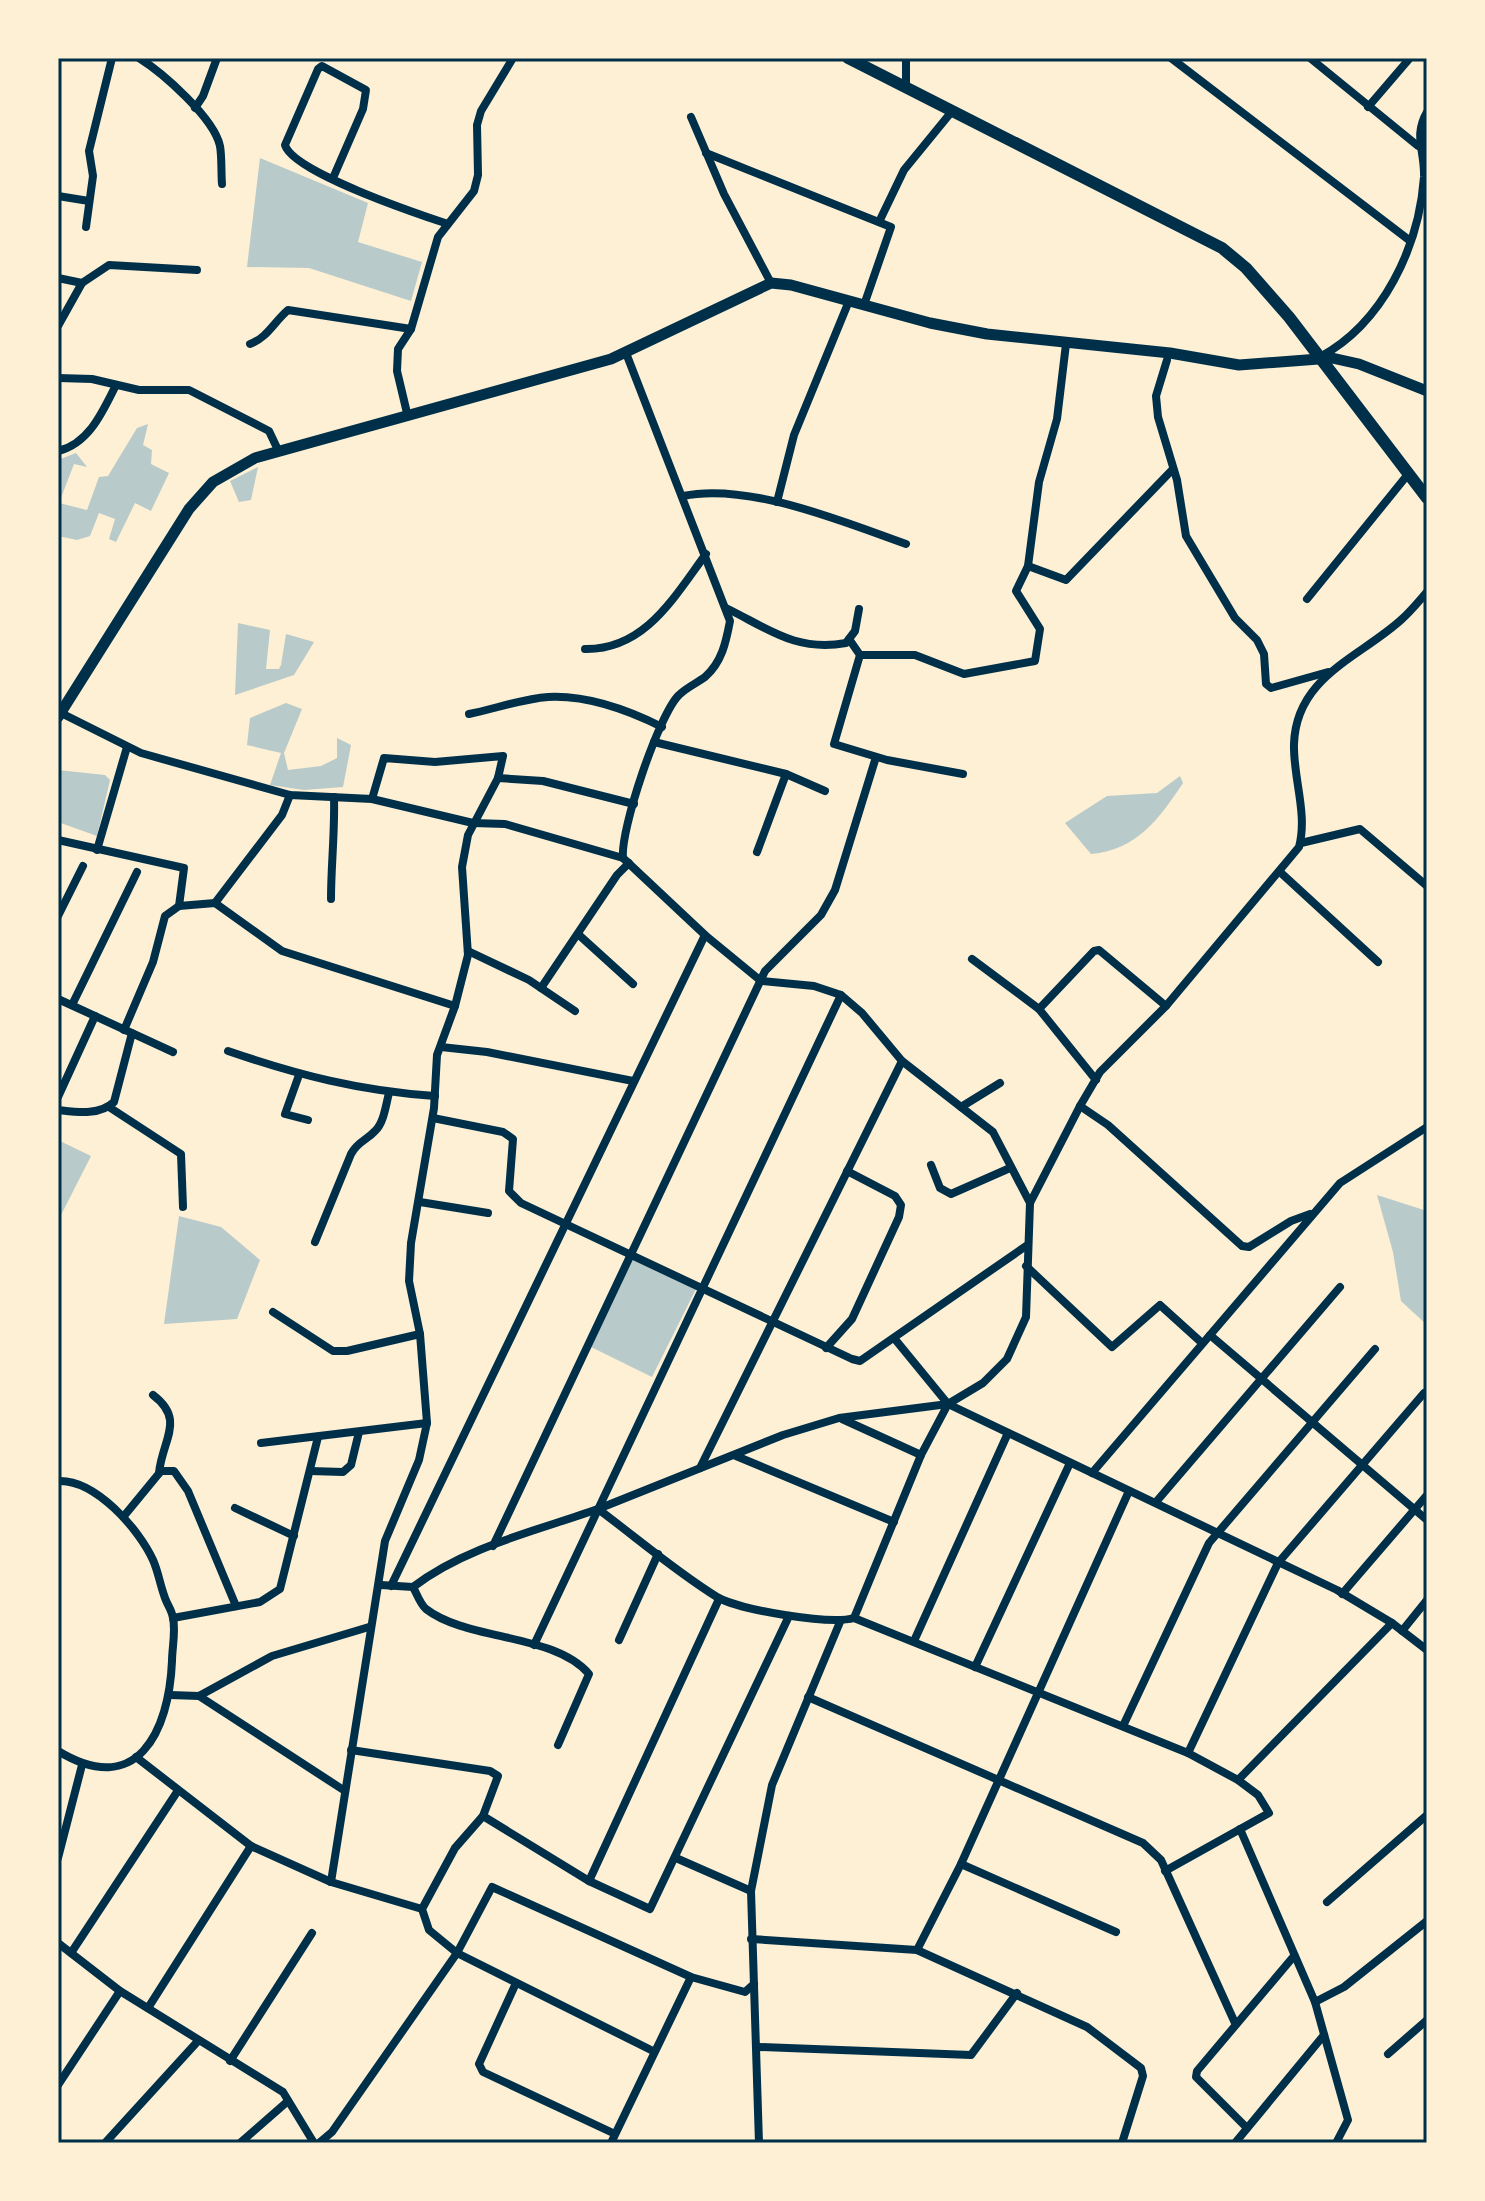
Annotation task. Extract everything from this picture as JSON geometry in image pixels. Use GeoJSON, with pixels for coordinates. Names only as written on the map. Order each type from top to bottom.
{"type":"FeatureCollection","features":[{"type":"Feature","properties":{"kind":"main road"},"geometry":{"type":"LineString","coordinates":[[848,58],[1222,248],[1258,280],[1427,498]]}},
{"type":"Feature","properties":{"kind":"street"},"geometry":{"type":"LineString","coordinates":[[86,227],[93,176],[89,151],[112,58]]}},
{"type":"Feature","properties":{"kind":"street"},"geometry":{"type":"LineString","coordinates":[[139,58],[154,67],[195,108],[220,144],[222,184]]}},
{"type":"Feature","properties":{"kind":"street"},"geometry":{"type":"LineString","coordinates":[[195,108],[203,96],[217,58]]}},
{"type":"Feature","properties":{"kind":"street"},"geometry":{"type":"LineString","coordinates":[[407,413],[397,371],[398,349],[411,329],[438,237],[474,191],[478,175],[477,125],[481,111],[513,58]]}},
{"type":"Feature","properties":{"kind":"street"},"geometry":{"type":"LineString","coordinates":[[906,58],[906,87]]}},
{"type":"Feature","properties":{"kind":"street"},"geometry":{"type":"LineString","coordinates":[[1171,58],[1409,240]]}},
{"type":"Feature","properties":{"kind":"street"},"geometry":{"type":"LineString","coordinates":[[1310,58],[1418,146],[1425,159],[1423,183],[1401,267],[1374,311],[1351,337],[1320,357]]}},
{"type":"Feature","properties":{"kind":"street"},"geometry":{"type":"LineString","coordinates":[[1368,107],[1410,58]]}},
{"type":"Feature","properties":{"kind":"street"},"geometry":{"type":"LineString","coordinates":[[333,178],[363,109],[366,90],[322,66],[285,145],[288,154],[296,160],[333,178],[392,205],[448,224]]}},
{"type":"Feature","properties":{"kind":"street"},"geometry":{"type":"LineString","coordinates":[[879,222],[904,170],[953,110]]}},
{"type":"Feature","properties":{"kind":"street"},"geometry":{"type":"LineString","coordinates":[[1418,146],[1418,132],[1427,112]]}},
{"type":"Feature","properties":{"kind":"street"},"geometry":{"type":"LineString","coordinates":[[691,117],[771,283]]}},
{"type":"Feature","properties":{"kind":"street"},"geometry":{"type":"LineString","coordinates":[[706,153],[891,227],[864,305]]}},
{"type":"Feature","properties":{"kind":"street"},"geometry":{"type":"LineString","coordinates":[[58,196],[89,201]]}},
{"type":"Feature","properties":{"kind":"street"},"geometry":{"type":"LineString","coordinates":[[58,326],[82,283],[109,265],[197,270]]}},
{"type":"Feature","properties":{"kind":"street"},"geometry":{"type":"LineString","coordinates":[[58,278],[82,283]]}},
{"type":"Feature","properties":{"kind":"street"},"geometry":{"type":"LineString","coordinates":[[1030,1203],[993,1132],[902,1061],[862,1013],[841,995],[814,986],[761,981],[705,935],[626,861],[526,829],[473,823],[372,799],[290,795],[127,747],[59,715],[200,496],[233,468],[278,450],[626,353],[771,283],[791,285],[958,329],[1066,344],[1170,353],[1239,365],[1320,357],[1359,364],[1427,391]]}},
{"type":"Feature","properties":{"kind":"street"},"geometry":{"type":"LineString","coordinates":[[777,502],[794,435],[849,301]]}},
{"type":"Feature","properties":{"kind":"street"},"geometry":{"type":"LineString","coordinates":[[250,344],[263,340],[274,322],[288,310],[411,329]]}},
{"type":"Feature","properties":{"kind":"street"},"geometry":{"type":"LineString","coordinates":[[860,655],[915,655],[964,674],[1035,661],[1040,629],[1016,591],[1028,566],[1039,482],[1059,408],[1066,344]]}},
{"type":"Feature","properties":{"kind":"street"},"geometry":{"type":"LineString","coordinates":[[541,988],[626,861],[622,848],[654,742],[678,696],[707,675],[723,652],[730,621],[626,353]]}},
{"type":"Feature","properties":{"kind":"street"},"geometry":{"type":"LineString","coordinates":[[1167,360],[1156,396],[1158,417],[1173,469],[1186,536],[1235,618],[1257,640],[1264,654],[1266,684],[1271,688],[1331,671]]}},
{"type":"Feature","properties":{"kind":"street"},"geometry":{"type":"LineString","coordinates":[[58,378],[139,390],[184,389],[269,431],[278,450]]}},
{"type":"Feature","properties":{"kind":"street"},"geometry":{"type":"LineString","coordinates":[[58,451],[73,447],[83,438],[101,415],[116,385]]}},
{"type":"Feature","properties":{"kind":"street"},"geometry":{"type":"LineString","coordinates":[[1028,566],[1066,580],[1173,469]]}},
{"type":"Feature","properties":{"kind":"street"},"geometry":{"type":"LineString","coordinates":[[1307,599],[1409,473]]}},
{"type":"Feature","properties":{"kind":"street"},"geometry":{"type":"LineString","coordinates":[[683,496],[699,493],[777,502],[906,544]]}},
{"type":"Feature","properties":{"kind":"street"},"geometry":{"type":"LineString","coordinates":[[585,649],[608,649],[656,620],[684,589],[706,554]]}},
{"type":"Feature","properties":{"kind":"street"},"geometry":{"type":"LineString","coordinates":[[381,1585],[413,1587],[432,1573],[493,1546],[598,1509],[783,1435],[839,1418],[948,1404],[983,1383],[1007,1359],[1026,1317],[1026,1246],[1030,1203],[1080,1106],[1096,1080],[1166,1006],[1301,843],[1303,832],[1294,741],[1303,708],[1318,682],[1401,620],[1427,592]]}},
{"type":"Feature","properties":{"kind":"street"},"geometry":{"type":"LineString","coordinates":[[726,608],[804,646],[827,646],[849,639],[855,631],[859,609]]}},
{"type":"Feature","properties":{"kind":"street"},"geometry":{"type":"LineString","coordinates":[[849,639],[860,655]]}},
{"type":"Feature","properties":{"kind":"street"},"geometry":{"type":"LineString","coordinates":[[860,655],[834,744],[876,757],[963,774]]}},
{"type":"Feature","properties":{"kind":"street"},"geometry":{"type":"LineString","coordinates":[[469,714],[546,697],[567,697],[633,712],[662,727]]}},
{"type":"Feature","properties":{"kind":"street"},"geometry":{"type":"LineString","coordinates":[[654,742],[786,774],[825,791]]}},
{"type":"Feature","properties":{"kind":"street"},"geometry":{"type":"LineString","coordinates":[[97,850],[127,747]]}},
{"type":"Feature","properties":{"kind":"street"},"geometry":{"type":"LineString","coordinates":[[331,1882],[369,1627],[381,1585],[385,1541],[419,1460],[427,1423],[420,1334],[409,1281],[441,1047],[468,951],[462,867],[473,823],[498,778],[503,756],[435,762],[384,758],[372,799]]}},
{"type":"Feature","properties":{"kind":"street"},"geometry":{"type":"LineString","coordinates":[[493,1546],[765,971],[821,915],[835,890],[876,757]]}},
{"type":"Feature","properties":{"kind":"street"},"geometry":{"type":"LineString","coordinates":[[757,852],[786,774]]}},
{"type":"Feature","properties":{"kind":"street"},"geometry":{"type":"LineString","coordinates":[[498,778],[543,781],[634,804]]}},
{"type":"Feature","properties":{"kind":"street"},"geometry":{"type":"LineString","coordinates":[[215,903],[282,815],[290,795]]}},
{"type":"Feature","properties":{"kind":"street"},"geometry":{"type":"LineString","coordinates":[[331,899],[331,862],[335,849],[334,797]]}},
{"type":"Feature","properties":{"kind":"street"},"geometry":{"type":"LineString","coordinates":[[1301,843],[1360,829],[1427,886]]}},
{"type":"Feature","properties":{"kind":"street"},"geometry":{"type":"LineString","coordinates":[[58,840],[184,868],[179,906]]}},
{"type":"Feature","properties":{"kind":"street"},"geometry":{"type":"LineString","coordinates":[[58,916],[83,866]]}},
{"type":"Feature","properties":{"kind":"street"},"geometry":{"type":"LineString","coordinates":[[72,1005],[137,872]]}},
{"type":"Feature","properties":{"kind":"street"},"geometry":{"type":"LineString","coordinates":[[1280,872],[1378,962]]}},
{"type":"Feature","properties":{"kind":"street"},"geometry":{"type":"LineString","coordinates":[[58,1110],[84,1113],[109,1107],[116,1096],[128,1031],[153,962],[165,916],[179,906],[215,903],[282,951],[455,1006]]}},
{"type":"Feature","properties":{"kind":"street"},"geometry":{"type":"LineString","coordinates":[[579,935],[633,984]]}},
{"type":"Feature","properties":{"kind":"street"},"geometry":{"type":"LineString","coordinates":[[391,1586],[705,935]]}},
{"type":"Feature","properties":{"kind":"street"},"geometry":{"type":"LineString","coordinates":[[1039,1009],[1094,951],[1099,950],[1166,1006]]}},
{"type":"Feature","properties":{"kind":"street"},"geometry":{"type":"LineString","coordinates":[[468,951],[541,988],[575,1011]]}},
{"type":"Feature","properties":{"kind":"street"},"geometry":{"type":"LineString","coordinates":[[972,959],[1039,1009],[1096,1080]]}},
{"type":"Feature","properties":{"kind":"street"},"geometry":{"type":"LineString","coordinates":[[534,1645],[841,995]]}},
{"type":"Feature","properties":{"kind":"street"},"geometry":{"type":"LineString","coordinates":[[58,999],[173,1052]]}},
{"type":"Feature","properties":{"kind":"street"},"geometry":{"type":"LineString","coordinates":[[58,1097],[95,1016]]}},
{"type":"Feature","properties":{"kind":"street"},"geometry":{"type":"LineString","coordinates":[[441,1047],[633,1081]]}},
{"type":"Feature","properties":{"kind":"street"},"geometry":{"type":"LineString","coordinates":[[228,1051],[299,1075],[389,1093],[435,1096]]}},
{"type":"Feature","properties":{"kind":"street"},"geometry":{"type":"LineString","coordinates":[[700,1468],[902,1061]]}},
{"type":"Feature","properties":{"kind":"street"},"geometry":{"type":"LineString","coordinates":[[299,1075],[285,1114],[308,1120]]}},
{"type":"Feature","properties":{"kind":"street"},"geometry":{"type":"LineString","coordinates":[[961,1107],[1000,1083]]}},
{"type":"Feature","properties":{"kind":"street"},"geometry":{"type":"LineString","coordinates":[[315,1242],[351,1154],[359,1140],[374,1133],[380,1124],[389,1093]]}},
{"type":"Feature","properties":{"kind":"street"},"geometry":{"type":"LineString","coordinates":[[1080,1106],[1108,1125],[1242,1246],[1249,1247],[1291,1221],[1313,1213]]}},
{"type":"Feature","properties":{"kind":"street"},"geometry":{"type":"LineString","coordinates":[[109,1107],[181,1154],[183,1207]]}},
{"type":"Feature","properties":{"kind":"street"},"geometry":{"type":"LineString","coordinates":[[433,1118],[503,1132],[513,1139],[511,1196],[564,1226],[630,1253],[772,1323],[860,1361],[1026,1246]]}},
{"type":"Feature","properties":{"kind":"street"},"geometry":{"type":"LineString","coordinates":[[1092,1473],[1340,1183],[1427,1127]]}},
{"type":"Feature","properties":{"kind":"street"},"geometry":{"type":"LineString","coordinates":[[931,1165],[940,1188],[951,1194],[1010,1168]]}},
{"type":"Feature","properties":{"kind":"street"},"geometry":{"type":"LineString","coordinates":[[826,1348],[852,1319],[899,1217],[901,1205],[895,1196],[847,1171]]}},
{"type":"Feature","properties":{"kind":"street"},"geometry":{"type":"LineString","coordinates":[[420,1202],[488,1213]]}},
{"type":"Feature","properties":{"kind":"street"},"geometry":{"type":"LineString","coordinates":[[1026,1266],[1112,1347],[1160,1305],[1202,1343]]}},
{"type":"Feature","properties":{"kind":"street"},"geometry":{"type":"LineString","coordinates":[[1156,1502],[1340,1287]]}},
{"type":"Feature","properties":{"kind":"street"},"geometry":{"type":"LineString","coordinates":[[273,1312],[333,1351],[347,1351],[420,1334]]}},
{"type":"Feature","properties":{"kind":"street"},"geometry":{"type":"LineString","coordinates":[[1210,1335],[1364,1463],[1427,1520]]}},
{"type":"Feature","properties":{"kind":"street"},"geometry":{"type":"LineString","coordinates":[[894,1338],[948,1404],[1342,1594],[1392,1623],[1427,1650]]}},
{"type":"Feature","properties":{"kind":"street"},"geometry":{"type":"LineString","coordinates":[[1123,1726],[1218,1532],[1375,1349]]}},
{"type":"Feature","properties":{"kind":"street"},"geometry":{"type":"LineString","coordinates":[[1188,1753],[1278,1563],[1424,1393]]}},
{"type":"Feature","properties":{"kind":"street"},"geometry":{"type":"LineString","coordinates":[[124,1516],[159,1473],[171,1419],[168,1408],[153,1395]]}},
{"type":"Feature","properties":{"kind":"street"},"geometry":{"type":"LineString","coordinates":[[854,1618],[921,1455],[948,1404]]}},
{"type":"Feature","properties":{"kind":"street"},"geometry":{"type":"LineString","coordinates":[[839,1418],[921,1455]]}},
{"type":"Feature","properties":{"kind":"street"},"geometry":{"type":"LineString","coordinates":[[261,1443],[427,1423]]}},
{"type":"Feature","properties":{"kind":"street"},"geometry":{"type":"LineString","coordinates":[[310,1471],[343,1472],[351,1465],[359,1432]]}},
{"type":"Feature","properties":{"kind":"street"},"geometry":{"type":"LineString","coordinates":[[914,1641],[1008,1433]]}},
{"type":"Feature","properties":{"kind":"street"},"geometry":{"type":"LineString","coordinates":[[173,1618],[260,1602],[280,1589],[318,1437]]}},
{"type":"Feature","properties":{"kind":"street"},"geometry":{"type":"LineString","coordinates":[[736,1456],[894,1522]]}},
{"type":"Feature","properties":{"kind":"street"},"geometry":{"type":"LineString","coordinates":[[975,1667],[1070,1463]]}},
{"type":"Feature","properties":{"kind":"street"},"geometry":{"type":"LineString","coordinates":[[159,1473],[174,1471],[188,1491],[236,1606]]}},
{"type":"Feature","properties":{"kind":"street"},"geometry":{"type":"LineString","coordinates":[[58,1481],[66,1480],[100,1496],[124,1516],[153,1559],[173,1618],[170,1695],[155,1738],[136,1757],[96,1768],[82,1765],[58,1751]]}},
{"type":"Feature","properties":{"kind":"street"},"geometry":{"type":"LineString","coordinates":[[917,1950],[961,1864],[1129,1491]]}},
{"type":"Feature","properties":{"kind":"street"},"geometry":{"type":"LineString","coordinates":[[1342,1594],[1427,1495]]}},
{"type":"Feature","properties":{"kind":"street"},"geometry":{"type":"LineString","coordinates":[[235,1508],[294,1536]]}},
{"type":"Feature","properties":{"kind":"street"},"geometry":{"type":"LineString","coordinates":[[598,1509],[719,1599],[789,1616],[840,1622],[854,1618],[1188,1753],[1238,1780],[1258,1795],[1269,1813],[1165,1871]]}},
{"type":"Feature","properties":{"kind":"street"},"geometry":{"type":"LineString","coordinates":[[619,1640],[658,1554]]}},
{"type":"Feature","properties":{"kind":"street"},"geometry":{"type":"LineString","coordinates":[[413,1587],[424,1607],[446,1620],[534,1645],[582,1666],[589,1674],[558,1745]]}},
{"type":"Feature","properties":{"kind":"street"},"geometry":{"type":"LineString","coordinates":[[589,1881],[719,1599]]}},
{"type":"Feature","properties":{"kind":"street"},"geometry":{"type":"LineString","coordinates":[[1402,1631],[1427,1600]]}},
{"type":"Feature","properties":{"kind":"street"},"geometry":{"type":"LineString","coordinates":[[483,1816],[589,1881],[650,1909],[789,1616]]}},
{"type":"Feature","properties":{"kind":"street"},"geometry":{"type":"LineString","coordinates":[[759,2143],[759,2047],[751,1939],[751,1891],[772,1785],[840,1622]]}},
{"type":"Feature","properties":{"kind":"street"},"geometry":{"type":"LineString","coordinates":[[1238,1780],[1392,1623]]}},
{"type":"Feature","properties":{"kind":"street"},"geometry":{"type":"LineString","coordinates":[[170,1695],[199,1696],[272,1656],[369,1627]]}},
{"type":"Feature","properties":{"kind":"street"},"geometry":{"type":"LineString","coordinates":[[199,1696],[345,1791]]}},
{"type":"Feature","properties":{"kind":"street"},"geometry":{"type":"LineString","coordinates":[[808,1697],[1143,1843],[1161,1860],[1235,2023]]}},
{"type":"Feature","properties":{"kind":"street"},"geometry":{"type":"LineString","coordinates":[[351,1750],[490,1771],[498,1776],[483,1816],[455,1848],[422,1909],[429,1930],[457,1953],[653,2051]]}},
{"type":"Feature","properties":{"kind":"street"},"geometry":{"type":"LineString","coordinates":[[136,1757],[177,1792],[251,1846],[331,1882],[422,1909]]}},
{"type":"Feature","properties":{"kind":"street"},"geometry":{"type":"LineString","coordinates":[[58,1858],[82,1765]]}},
{"type":"Feature","properties":{"kind":"street"},"geometry":{"type":"LineString","coordinates":[[71,1953],[177,1792]]}},
{"type":"Feature","properties":{"kind":"street"},"geometry":{"type":"LineString","coordinates":[[1327,1902],[1427,1815]]}},
{"type":"Feature","properties":{"kind":"street"},"geometry":{"type":"LineString","coordinates":[[1240,1829],[1315,2002],[1348,2120],[1336,2143]]}},
{"type":"Feature","properties":{"kind":"street"},"geometry":{"type":"LineString","coordinates":[[148,2008],[251,1846]]}},
{"type":"Feature","properties":{"kind":"street"},"geometry":{"type":"LineString","coordinates":[[676,1858],[751,1891]]}},
{"type":"Feature","properties":{"kind":"street"},"geometry":{"type":"LineString","coordinates":[[961,1864],[1116,1932]]}},
{"type":"Feature","properties":{"kind":"street"},"geometry":{"type":"LineString","coordinates":[[58,1943],[120,1991],[283,2092],[316,2143],[332,2132],[457,1953],[492,1887],[691,1977],[745,1992],[754,1984]]}},
{"type":"Feature","properties":{"kind":"street"},"geometry":{"type":"LineString","coordinates":[[1315,2002],[1344,1987],[1427,1921]]}},
{"type":"Feature","properties":{"kind":"street"},"geometry":{"type":"LineString","coordinates":[[230,2061],[312,1933]]}},
{"type":"Feature","properties":{"kind":"street"},"geometry":{"type":"LineString","coordinates":[[751,1939],[917,1950],[1087,2027],[1141,2068],[1143,2076],[1122,2143]]}},
{"type":"Feature","properties":{"kind":"street"},"geometry":{"type":"LineString","coordinates":[[1247,2128],[1196,2077],[1197,2071],[1294,1956]]}},
{"type":"Feature","properties":{"kind":"street"},"geometry":{"type":"LineString","coordinates":[[611,2143],[613,2133],[691,1977]]}},
{"type":"Feature","properties":{"kind":"street"},"geometry":{"type":"LineString","coordinates":[[516,1983],[483,2051],[479,2064],[483,2072],[613,2133]]}},
{"type":"Feature","properties":{"kind":"street"},"geometry":{"type":"LineString","coordinates":[[58,2085],[120,1991]]}},
{"type":"Feature","properties":{"kind":"street"},"geometry":{"type":"LineString","coordinates":[[759,2047],[971,2055],[1017,1993]]}},
{"type":"Feature","properties":{"kind":"street"},"geometry":{"type":"LineString","coordinates":[[1388,2054],[1427,2020]]}},
{"type":"Feature","properties":{"kind":"street"},"geometry":{"type":"LineString","coordinates":[[1235,2143],[1324,2035]]}},
{"type":"Feature","properties":{"kind":"street"},"geometry":{"type":"LineString","coordinates":[[105,2143],[198,2041]]}},
{"type":"Feature","properties":{"kind":"street"},"geometry":{"type":"LineString","coordinates":[[240,2143],[288,2101]]}},
{"type":"Feature","properties":{"kind":"shaded area"},"geometry":{"type":"Polygon","coordinates":[[[260,158],[368,203],[358,242],[422,262],[411,301],[309,268],[247,267],[260,158]]]}},
{"type":"Feature","properties":{"kind":"shaded area"},"geometry":{"type":"Polygon","coordinates":[[[148,424],[143,445],[152,450],[151,464],[169,473],[151,511],[135,503],[116,542],[109,539],[115,519],[99,513],[90,536],[77,540],[58,536],[58,460],[76,453],[87,467],[74,464],[59,503],[87,510],[99,477],[108,476],[137,428],[148,424]]]}},
{"type":"Feature","properties":{"kind":"shaded area"},"geometry":{"type":"Polygon","coordinates":[[[258,467],[251,500],[239,502],[230,481],[258,467]]]}},
{"type":"Feature","properties":{"kind":"shaded area"},"geometry":{"type":"Polygon","coordinates":[[[238,623],[270,630],[266,669],[279,669],[286,634],[314,642],[294,675],[235,695],[238,623]]]}},
{"type":"Feature","properties":{"kind":"shaded area"},"geometry":{"type":"Polygon","coordinates":[[[286,703],[302,709],[284,753],[288,770],[321,766],[337,758],[337,738],[351,745],[343,787],[304,790],[270,785],[281,753],[247,745],[250,718],[286,703]]]}},
{"type":"Feature","properties":{"kind":"shaded area"},"geometry":{"type":"Polygon","coordinates":[[[58,770],[105,775],[110,780],[97,836],[58,822],[58,770]]]}},
{"type":"Feature","properties":{"kind":"shaded area"},"geometry":{"type":"Polygon","coordinates":[[[1180,776],[1183,783],[1165,809],[1145,830],[1121,846],[1091,854],[1065,823],[1107,796],[1157,793],[1180,776]]]}},
{"type":"Feature","properties":{"kind":"shaded area"},"geometry":{"type":"Polygon","coordinates":[[[58,1140],[91,1156],[58,1221],[58,1140]]]}},
{"type":"Feature","properties":{"kind":"shaded area"},"geometry":{"type":"Polygon","coordinates":[[[1377,1195],[1427,1211],[1427,1325],[1401,1301],[1393,1252],[1377,1195]]]}},
{"type":"Feature","properties":{"kind":"shaded area"},"geometry":{"type":"Polygon","coordinates":[[[179,1216],[221,1227],[260,1260],[237,1319],[164,1324],[179,1216]]]}},
{"type":"Feature","properties":{"kind":"shaded area"},"geometry":{"type":"Polygon","coordinates":[[[632,1258],[696,1289],[652,1377],[589,1346],[632,1258]]]}}]}
